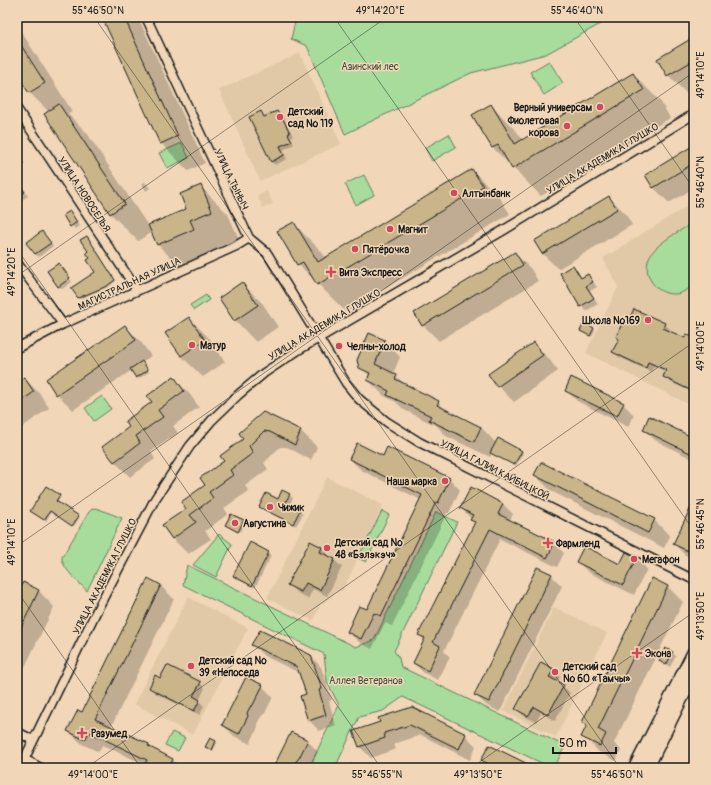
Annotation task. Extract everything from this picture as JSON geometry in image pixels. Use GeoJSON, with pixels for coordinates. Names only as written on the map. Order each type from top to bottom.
{"type":"FeatureCollection","features":[{"type":"Feature","properties":{"kind":"main road"},"geometry":{"type":"LineString","coordinates":[[635,768],[694,652]]}},
{"type":"Feature","properties":{"kind":"main road"},"geometry":{"type":"LineString","coordinates":[[647,768],[694,673]]}},
{"type":"Feature","properties":{"kind":"street","name":"УЛИЦА ТЫНЫЧ"},"geometry":{"type":"LineString","coordinates":[[146,17],[249,238],[267,253],[318,338]]}},
{"type":"Feature","properties":{"kind":"street","name":"УЛИЦА НОВОСЕЛЬЯ"},"geometry":{"type":"LineString","coordinates":[[17,109],[137,290]]}},
{"type":"Feature","properties":{"kind":"street","name":"УЛИЦА АКАДЕМИКА ГЛУШКО"},"geometry":{"type":"LineString","coordinates":[[20,768],[97,610],[146,515],[190,446],[212,420],[238,395],[264,374],[300,349],[504,230],[694,114]]}},
{"type":"Feature","properties":{"kind":"street","name":"МАГИСТРАЛЬНАЯ УЛИЦА"},"geometry":{"type":"LineString","coordinates":[[17,348],[63,324],[236,246],[249,238]]}},
{"type":"Feature","properties":{"kind":"street"},"geometry":{"type":"LineString","coordinates":[[17,263],[63,324]]}},
{"type":"Feature","properties":{"kind":"street","name":"УЛИЦА ГАЛИИ КАЙБИЦКОЙ"},"geometry":{"type":"LineString","coordinates":[[318,338],[346,383],[359,399],[388,422],[419,442],[694,580]]}},
{"type":"Feature","properties":{"kind":"street"},"geometry":{"type":"LineString","coordinates":[[17,732],[33,740]]}},
{"type":"Feature","properties":{"kind":"street"},"geometry":{"type":"LineString","coordinates":[[24,759],[41,768]]}},
{"type":"Feature","properties":{"kind":"shaded area","name":"Детский сад № 119"},"geometry":{"type":"Polygon","coordinates":[[[300,53],[341,144],[260,181],[219,90],[300,53]]]}},
{"type":"Feature","properties":{"kind":"shaded area"},"geometry":{"type":"Polygon","coordinates":[[[267,191],[273,204],[263,208],[257,196],[267,191]]]}},
{"type":"Feature","properties":{"kind":"shaded area","name":"Школа №169"},"geometry":{"type":"Polygon","coordinates":[[[694,202],[694,407],[586,353],[618,287],[603,258],[694,202]]]}},
{"type":"Feature","properties":{"kind":"shaded area","name":"Детский сад № 48 «Бэлэкэч»"},"geometry":{"type":"Polygon","coordinates":[[[327,477],[383,505],[343,590],[336,593],[320,606],[313,621],[267,598],[327,477]]]}},
{"type":"Feature","properties":{"kind":"shaded area","name":"Детский сад № 39 «Непоседа"},"geometry":{"type":"Polygon","coordinates":[[[188,597],[248,628],[193,735],[134,704],[188,597]]]}},
{"type":"Feature","properties":{"kind":"shaded area","name":"Детский сад № 60 «Тамчы»"},"geometry":{"type":"Polygon","coordinates":[[[554,607],[607,633],[556,737],[503,711],[554,607]]]}},
{"type":"Feature","properties":{"kind":"green space","name":"Азинский лес"},"geometry":{"type":"Polygon","coordinates":[[[296,17],[607,17],[604,22],[546,54],[471,73],[345,134],[307,46],[291,39],[296,17]]]}},
{"type":"Feature","properties":{"kind":"green space"},"geometry":{"type":"Polygon","coordinates":[[[549,61],[563,83],[544,95],[530,72],[549,61]]]}},
{"type":"Feature","properties":{"kind":"green space"},"geometry":{"type":"Polygon","coordinates":[[[449,134],[456,147],[432,161],[425,148],[449,134]]]}},
{"type":"Feature","properties":{"kind":"green space"},"geometry":{"type":"Polygon","coordinates":[[[182,143],[189,158],[167,168],[159,153],[182,143]]]}},
{"type":"Feature","properties":{"kind":"green space"},"geometry":{"type":"Polygon","coordinates":[[[364,175],[374,195],[356,205],[345,184],[364,175]]]}},
{"type":"Feature","properties":{"kind":"green space"},"geometry":{"type":"Polygon","coordinates":[[[694,222],[694,285],[678,294],[662,291],[652,283],[649,277],[647,264],[649,258],[656,248],[662,243],[694,222]]]}},
{"type":"Feature","properties":{"kind":"green space"},"geometry":{"type":"Polygon","coordinates":[[[206,295],[209,300],[194,310],[190,305],[206,295]]]}},
{"type":"Feature","properties":{"kind":"green space"},"geometry":{"type":"Polygon","coordinates":[[[102,396],[111,409],[94,421],[85,408],[102,396]]]}},
{"type":"Feature","properties":{"kind":"green space"},"geometry":{"type":"Polygon","coordinates":[[[96,508],[122,518],[87,591],[64,566],[62,557],[89,512],[96,508]]]}},
{"type":"Feature","properties":{"kind":"green space"},"geometry":{"type":"Polygon","coordinates":[[[382,511],[389,515],[366,562],[358,558],[382,511]]]}},
{"type":"Feature","properties":{"kind":"green space","name":"Аллея Ветеранов"},"geometry":{"type":"Polygon","coordinates":[[[436,512],[457,522],[394,651],[399,658],[401,667],[565,746],[554,768],[552,768],[403,697],[383,711],[359,717],[335,768],[309,768],[339,705],[327,682],[324,654],[183,585],[187,565],[356,647],[374,640],[436,512]]]}},
{"type":"Feature","properties":{"kind":"green space"},"geometry":{"type":"Polygon","coordinates":[[[219,534],[232,544],[216,577],[193,565],[219,534]]]}},
{"type":"Feature","properties":{"kind":"green space"},"geometry":{"type":"Polygon","coordinates":[[[172,732],[185,738],[178,751],[165,745],[172,732]]]}},
{"type":"Feature","properties":{"kind":"building"},"geometry":{"type":"Polygon","coordinates":[[[102,17],[124,17],[178,136],[160,144],[102,17]]]}},
{"type":"Feature","properties":{"kind":"building"},"geometry":{"type":"Polygon","coordinates":[[[694,37],[694,60],[667,76],[657,59],[694,37]]]}},
{"type":"Feature","properties":{"kind":"building"},"geometry":{"type":"Polygon","coordinates":[[[17,39],[45,83],[29,93],[17,75],[17,39]]]}},
{"type":"Feature","properties":{"kind":"building"},"geometry":{"type":"Polygon","coordinates":[[[633,73],[644,90],[512,169],[498,145],[492,148],[472,115],[491,104],[515,144],[633,73]]]}},
{"type":"Feature","properties":{"kind":"building"},"geometry":{"type":"Polygon","coordinates":[[[59,104],[125,204],[110,214],[44,114],[59,104]]]}},
{"type":"Feature","properties":{"kind":"building"},"geometry":{"type":"Polygon","coordinates":[[[261,111],[264,117],[277,111],[281,118],[282,117],[290,133],[288,134],[292,141],[280,146],[284,155],[271,162],[249,117],[261,111]]]}},
{"type":"Feature","properties":{"kind":"building"},"geometry":{"type":"Polygon","coordinates":[[[694,145],[694,163],[653,188],[645,175],[694,145]]]}},
{"type":"Feature","properties":{"kind":"building"},"geometry":{"type":"Polygon","coordinates":[[[472,169],[483,186],[317,285],[303,262],[297,265],[277,231],[294,222],[318,262],[472,169]]]}},
{"type":"Feature","properties":{"kind":"building"},"geometry":{"type":"Polygon","coordinates":[[[17,180],[25,192],[17,198],[17,180]]]}},
{"type":"Feature","properties":{"kind":"building"},"geometry":{"type":"Polygon","coordinates":[[[201,185],[212,211],[190,220],[194,229],[157,245],[148,225],[186,209],[180,194],[201,185]]]}},
{"type":"Feature","properties":{"kind":"building"},"geometry":{"type":"Polygon","coordinates":[[[609,196],[617,209],[542,254],[534,241],[609,196]]]}},
{"type":"Feature","properties":{"kind":"building"},"geometry":{"type":"Polygon","coordinates":[[[70,211],[77,222],[70,227],[63,215],[70,211]]]}},
{"type":"Feature","properties":{"kind":"building"},"geometry":{"type":"Polygon","coordinates":[[[42,231],[51,243],[35,254],[26,243],[42,231]]]}},
{"type":"Feature","properties":{"kind":"building"},"geometry":{"type":"Polygon","coordinates":[[[87,236],[115,280],[107,286],[78,298],[71,288],[95,272],[87,260],[90,258],[86,253],[88,251],[80,240],[87,236]]]}},
{"type":"Feature","properties":{"kind":"building"},"geometry":{"type":"Polygon","coordinates":[[[515,252],[523,265],[422,326],[414,313],[515,252]]]}},
{"type":"Feature","properties":{"kind":"building"},"geometry":{"type":"Polygon","coordinates":[[[59,263],[70,278],[58,287],[47,271],[59,263]]]}},
{"type":"Feature","properties":{"kind":"building"},"geometry":{"type":"Polygon","coordinates":[[[573,265],[581,278],[588,274],[593,282],[586,286],[594,298],[580,307],[560,273],[573,265]]]}},
{"type":"Feature","properties":{"kind":"building"},"geometry":{"type":"Polygon","coordinates":[[[242,282],[258,305],[234,321],[219,298],[242,282]]]}},
{"type":"Feature","properties":{"kind":"building"},"geometry":{"type":"Polygon","coordinates":[[[634,309],[665,323],[663,328],[685,338],[686,334],[694,338],[694,392],[663,377],[666,370],[648,362],[646,368],[612,352],[619,339],[616,337],[624,319],[628,321],[634,309]]]}},
{"type":"Feature","properties":{"kind":"building"},"geometry":{"type":"Polygon","coordinates":[[[189,317],[205,340],[181,356],[165,333],[189,317]]]}},
{"type":"Feature","properties":{"kind":"building"},"geometry":{"type":"Polygon","coordinates":[[[584,323],[594,328],[590,336],[580,331],[584,323]]]}},
{"type":"Feature","properties":{"kind":"building"},"geometry":{"type":"Polygon","coordinates":[[[125,325],[136,340],[56,395],[46,379],[125,325]]]}},
{"type":"Feature","properties":{"kind":"building"},"geometry":{"type":"Polygon","coordinates":[[[369,333],[385,340],[375,364],[397,375],[395,379],[439,401],[437,405],[481,427],[474,442],[429,420],[431,416],[387,395],[389,391],[367,380],[370,373],[359,368],[357,360],[369,333]]]}},
{"type":"Feature","properties":{"kind":"building"},"geometry":{"type":"Polygon","coordinates":[[[534,342],[543,355],[497,387],[488,374],[534,342]]]}},
{"type":"Feature","properties":{"kind":"building"},"geometry":{"type":"Polygon","coordinates":[[[142,361],[148,370],[136,378],[130,369],[142,361]]]}},
{"type":"Feature","properties":{"kind":"building"},"geometry":{"type":"Polygon","coordinates":[[[174,376],[184,391],[158,410],[163,417],[136,436],[140,443],[114,462],[102,447],[129,427],[125,421],[152,402],[147,396],[174,376]]]}},
{"type":"Feature","properties":{"kind":"building"},"geometry":{"type":"Polygon","coordinates":[[[24,377],[34,392],[17,404],[17,382],[24,377]]]}},
{"type":"Feature","properties":{"kind":"building"},"geometry":{"type":"Polygon","coordinates":[[[571,377],[624,403],[617,416],[565,391],[571,377]]]}},
{"type":"Feature","properties":{"kind":"building"},"geometry":{"type":"Polygon","coordinates":[[[263,412],[301,430],[295,445],[270,432],[264,431],[249,446],[253,453],[230,470],[233,475],[209,492],[213,498],[190,515],[196,522],[172,539],[162,525],[186,509],[181,502],[205,485],[200,478],[224,461],[220,456],[243,439],[239,433],[263,412]]]}},
{"type":"Feature","properties":{"kind":"building"},"geometry":{"type":"Polygon","coordinates":[[[649,416],[694,438],[694,455],[643,430],[649,416]]]}},
{"type":"Feature","properties":{"kind":"building"},"geometry":{"type":"Polygon","coordinates":[[[498,438],[522,451],[514,465],[490,453],[498,438]]]}},
{"type":"Feature","properties":{"kind":"building"},"geometry":{"type":"Polygon","coordinates":[[[357,443],[383,456],[387,447],[450,478],[438,503],[436,502],[381,616],[374,613],[361,639],[347,632],[359,606],[367,609],[422,495],[349,459],[357,443]]]}},
{"type":"Feature","properties":{"kind":"building"},"geometry":{"type":"Polygon","coordinates":[[[541,462],[655,519],[648,533],[534,475],[541,462]]]}},
{"type":"Feature","properties":{"kind":"building"},"geometry":{"type":"Polygon","coordinates":[[[46,486],[60,495],[56,501],[79,516],[72,526],[50,511],[44,520],[30,511],[46,486]]]}},
{"type":"Feature","properties":{"kind":"building"},"geometry":{"type":"Polygon","coordinates":[[[471,487],[503,504],[498,514],[555,542],[547,558],[490,529],[433,642],[440,646],[428,671],[413,663],[425,638],[418,635],[475,522],[470,520],[473,515],[460,508],[471,487]]]}},
{"type":"Feature","properties":{"kind":"building"},"geometry":{"type":"Polygon","coordinates":[[[282,490],[290,494],[285,503],[300,510],[293,524],[259,507],[266,493],[278,499],[282,490]]]}},
{"type":"Feature","properties":{"kind":"building"},"geometry":{"type":"Polygon","coordinates":[[[694,501],[694,539],[688,551],[673,544],[694,501]]]}},
{"type":"Feature","properties":{"kind":"building"},"geometry":{"type":"Polygon","coordinates":[[[231,514],[244,520],[238,532],[225,525],[231,514]]]}},
{"type":"Feature","properties":{"kind":"building"},"geometry":{"type":"Polygon","coordinates":[[[310,541],[322,547],[320,552],[335,559],[320,590],[306,583],[301,592],[287,585],[310,541]]]}},
{"type":"Feature","properties":{"kind":"building"},"geometry":{"type":"Polygon","coordinates":[[[250,542],[269,552],[252,586],[233,576],[250,542]]]}},
{"type":"Feature","properties":{"kind":"building"},"geometry":{"type":"Polygon","coordinates":[[[584,546],[620,564],[626,552],[637,557],[623,585],[576,562],[584,546]]]}},
{"type":"Feature","properties":{"kind":"building"},"geometry":{"type":"Polygon","coordinates":[[[537,567],[552,574],[489,702],[474,695],[537,567]]]}},
{"type":"Feature","properties":{"kind":"building"},"geometry":{"type":"Polygon","coordinates":[[[148,578],[161,585],[95,719],[149,744],[148,746],[173,759],[169,768],[148,768],[144,766],[147,760],[89,732],[85,740],[67,731],[78,710],[82,712],[148,578]]]}},
{"type":"Feature","properties":{"kind":"building"},"geometry":{"type":"Polygon","coordinates":[[[652,578],[668,586],[598,729],[606,734],[600,746],[581,737],[587,725],[582,722],[652,578]]]}},
{"type":"Feature","properties":{"kind":"building"},"geometry":{"type":"Polygon","coordinates":[[[23,582],[39,590],[17,636],[17,595],[23,582]]]}},
{"type":"Feature","properties":{"kind":"building"},"geometry":{"type":"Polygon","coordinates":[[[260,630],[311,655],[322,689],[319,690],[326,715],[308,721],[300,696],[306,694],[297,667],[251,645],[260,630]]]}},
{"type":"Feature","properties":{"kind":"building"},"geometry":{"type":"Polygon","coordinates":[[[665,648],[673,652],[666,665],[659,661],[665,648]]]}},
{"type":"Feature","properties":{"kind":"building"},"geometry":{"type":"Polygon","coordinates":[[[541,662],[554,669],[549,677],[564,685],[548,715],[534,707],[528,716],[515,709],[541,662]]]}},
{"type":"Feature","properties":{"kind":"building"},"geometry":{"type":"Polygon","coordinates":[[[167,665],[201,682],[193,696],[200,700],[194,711],[149,688],[155,675],[160,678],[167,665]]]}},
{"type":"Feature","properties":{"kind":"building"},"geometry":{"type":"Polygon","coordinates":[[[246,677],[263,685],[253,705],[247,713],[248,716],[239,734],[222,725],[246,677]]]}},
{"type":"Feature","properties":{"kind":"building"},"geometry":{"type":"Polygon","coordinates":[[[412,707],[466,734],[459,749],[410,725],[384,733],[385,738],[359,747],[353,731],[380,722],[378,718],[412,707]]]}},
{"type":"Feature","properties":{"kind":"building"},"geometry":{"type":"Polygon","coordinates":[[[291,732],[308,740],[292,768],[273,768],[291,732]]]}},
{"type":"Feature","properties":{"kind":"building"},"geometry":{"type":"Polygon","coordinates":[[[210,738],[216,741],[212,750],[205,747],[210,738]]]}},
{"type":"Feature","properties":{"kind":"building"},"geometry":{"type":"Polygon","coordinates":[[[489,745],[536,768],[496,768],[481,760],[489,745]]]}},
{"type":"Feature","properties":{"kind":"place","name":"Верный универсам"},"geometry":{"type":"Point","coordinates":[600,107]}},
{"type":"Feature","properties":{"kind":"place","name":"Детский сад № 119"},"geometry":{"type":"Point","coordinates":[280,117]}},
{"type":"Feature","properties":{"kind":"place","name":"Фиолетовая корова"},"geometry":{"type":"Point","coordinates":[567,126]}},
{"type":"Feature","properties":{"kind":"place","name":"Алтынбанк"},"geometry":{"type":"Point","coordinates":[454,193]}},
{"type":"Feature","properties":{"kind":"place","name":"Магнит"},"geometry":{"type":"Point","coordinates":[390,229]}},
{"type":"Feature","properties":{"kind":"place","name":"Пятёрочка"},"geometry":{"type":"Point","coordinates":[355,249]}},
{"type":"Feature","properties":{"kind":"place","name":"Вита Экспресс"},"geometry":{"type":"Point","coordinates":[331,272]}},
{"type":"Feature","properties":{"kind":"place","name":"Школа №169"},"geometry":{"type":"Point","coordinates":[648,320]}},
{"type":"Feature","properties":{"kind":"place","name":"Матур"},"geometry":{"type":"Point","coordinates":[192,345]}},
{"type":"Feature","properties":{"kind":"place","name":"Челны-холод"},"geometry":{"type":"Point","coordinates":[339,346]}},
{"type":"Feature","properties":{"kind":"place","name":"Наша марка"},"geometry":{"type":"Point","coordinates":[445,481]}},
{"type":"Feature","properties":{"kind":"place","name":"Чижик"},"geometry":{"type":"Point","coordinates":[270,507]}},
{"type":"Feature","properties":{"kind":"place","name":"Августина"},"geometry":{"type":"Point","coordinates":[235,523]}},
{"type":"Feature","properties":{"kind":"place","name":"Фармленд"},"geometry":{"type":"Point","coordinates":[548,543]}},
{"type":"Feature","properties":{"kind":"place","name":"Детский сад № 48 «Бэлэкэч»"},"geometry":{"type":"Point","coordinates":[327,548]}},
{"type":"Feature","properties":{"kind":"place","name":"Мегафон"},"geometry":{"type":"Point","coordinates":[634,559]}},
{"type":"Feature","properties":{"kind":"place","name":"Экона"},"geometry":{"type":"Point","coordinates":[637,653]}},
{"type":"Feature","properties":{"kind":"place","name":"Детский сад № 39 «Непоседа"},"geometry":{"type":"Point","coordinates":[191,666]}},
{"type":"Feature","properties":{"kind":"place","name":"Детский сад № 60 «Тамчы»"},"geometry":{"type":"Point","coordinates":[555,672]}},
{"type":"Feature","properties":{"kind":"place","name":"Разумед"},"geometry":{"type":"Point","coordinates":[82,733]}}]}
